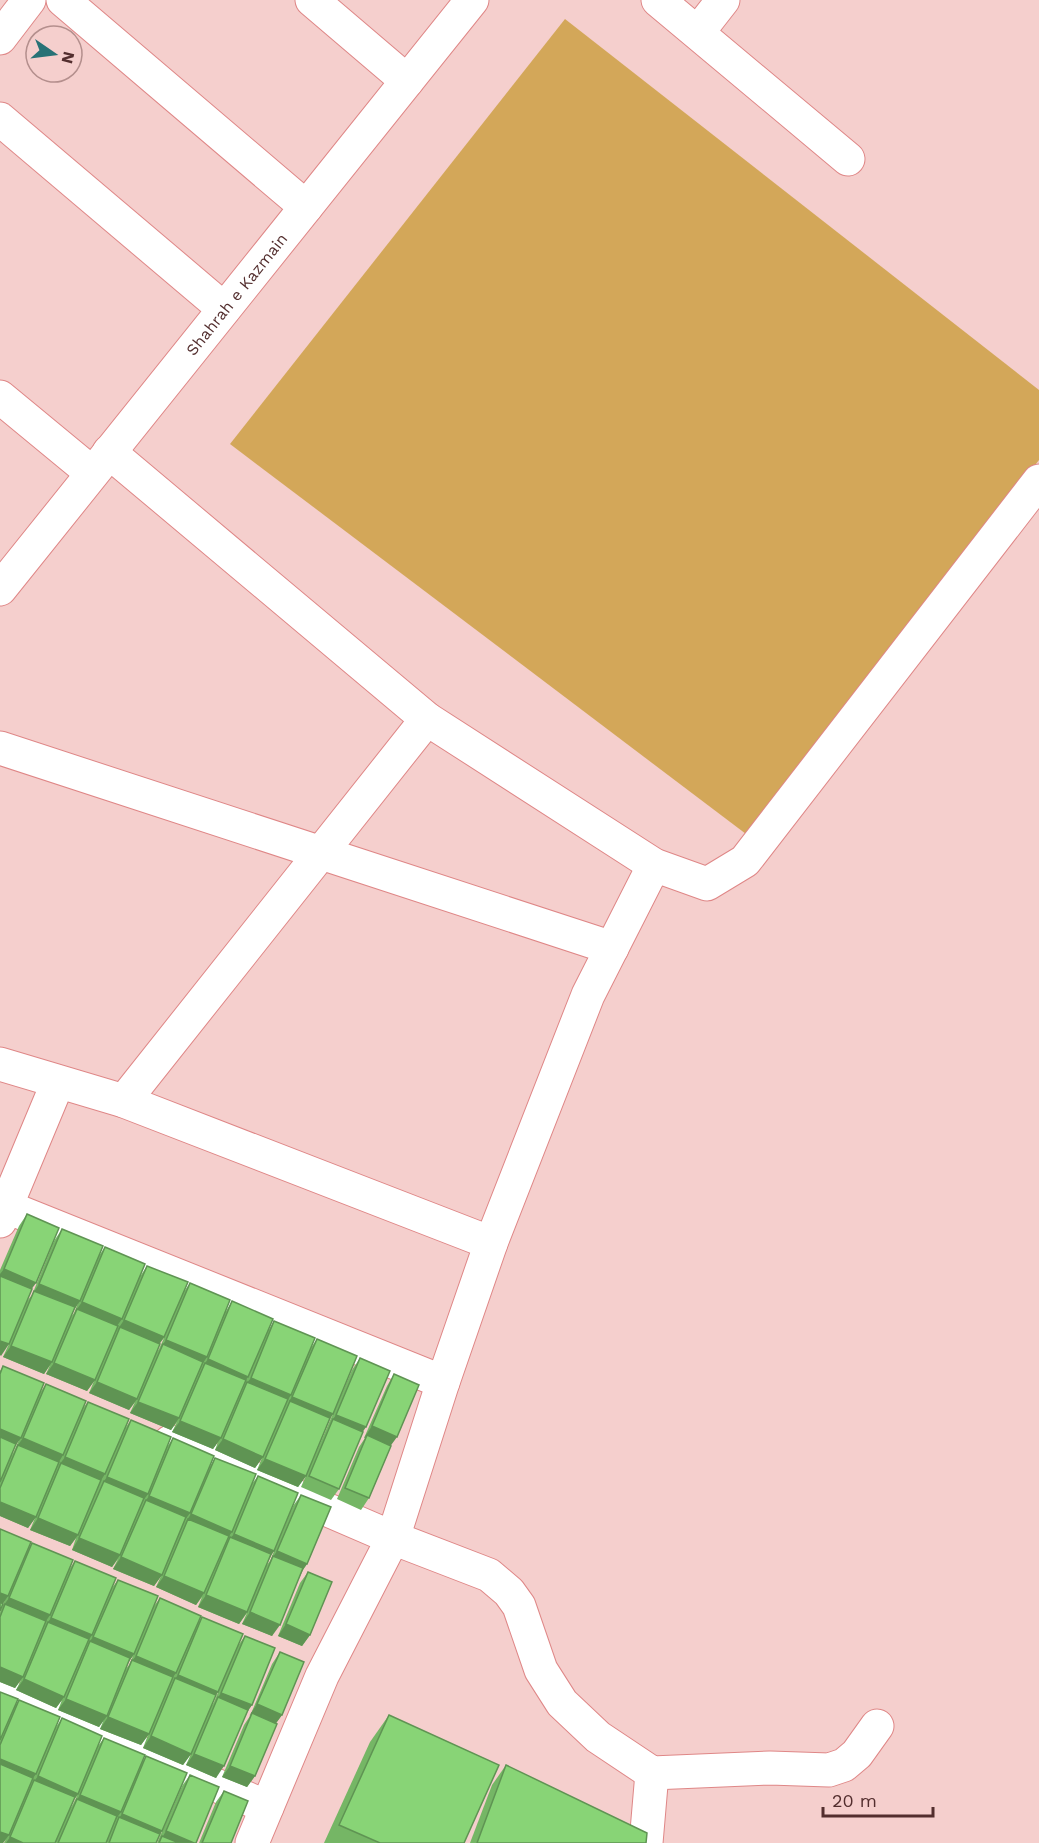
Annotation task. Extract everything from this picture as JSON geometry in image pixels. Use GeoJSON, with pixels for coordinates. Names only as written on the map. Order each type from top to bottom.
{"type":"FeatureCollection","features":[{"type":"Feature","properties":{"kind":"street"},"geometry":{"type":"LineString","coordinates":[[0,38],[29,0]]}},
{"type":"Feature","properties":{"kind":"street"},"geometry":{"type":"LineString","coordinates":[[63,0],[306,207]]}},
{"type":"Feature","properties":{"kind":"street"},"geometry":{"type":"LineString","coordinates":[[312,0],[407,81]]}},
{"type":"Feature","properties":{"kind":"street","name":"Shahrah e Kazmain"},"geometry":{"type":"LineString","coordinates":[[3,580],[100,463],[472,0]]}},
{"type":"Feature","properties":{"kind":"street"},"geometry":{"type":"LineString","coordinates":[[658,0],[848,159]]}},
{"type":"Feature","properties":{"kind":"street"},"geometry":{"type":"LineString","coordinates":[[698,32],[723,0]]}},
{"type":"Feature","properties":{"kind":"street"},"geometry":{"type":"LineString","coordinates":[[0,119],[224,309]]}},
{"type":"Feature","properties":{"kind":"street"},"geometry":{"type":"LineString","coordinates":[[0,397],[100,463],[427,719],[654,865],[707,884],[745,861],[1039,481]]}},
{"type":"Feature","properties":{"kind":"street"},"geometry":{"type":"LineString","coordinates":[[124,1101],[427,719]]}},
{"type":"Feature","properties":{"kind":"street"},"geometry":{"type":"LineString","coordinates":[[0,748],[612,948]]}},
{"type":"Feature","properties":{"kind":"street"},"geometry":{"type":"LineString","coordinates":[[252,1843],[267,1807],[311,1671],[393,1538],[491,1243],[588,995],[654,865]]}},
{"type":"Feature","properties":{"kind":"street"},"geometry":{"type":"LineString","coordinates":[[0,1064],[124,1101],[491,1243]]}},
{"type":"Feature","properties":{"kind":"street"},"geometry":{"type":"LineString","coordinates":[[58,1082],[3,1214],[443,1382]]}},
{"type":"Feature","properties":{"kind":"street"},"geometry":{"type":"LineString","coordinates":[[142,1430],[393,1538],[489,1575],[509,1592],[519,1606],[541,1670],[561,1703],[598,1737],[652,1773],[770,1768],[829,1770],[844,1765],[857,1755],[877,1726]]}},
{"type":"Feature","properties":{"kind":"street"},"geometry":{"type":"LineString","coordinates":[[0,1694],[267,1807]]}},
{"type":"Feature","properties":{"kind":"street"},"geometry":{"type":"LineString","coordinates":[[646,1843],[652,1773]]}},
{"type":"Feature","properties":{"kind":"shaded area"},"geometry":{"type":"Polygon","coordinates":[[[565,19],[1039,390],[1039,460],[750,837],[230,444],[565,19]]]}},
{"type":"Feature","properties":{"kind":"building"},"geometry":{"type":"Polygon","coordinates":[[[27,1214],[59,1228],[36,1283],[4,1269],[27,1214]]]}},
{"type":"Feature","properties":{"kind":"building"},"geometry":{"type":"Polygon","coordinates":[[[62,1229],[103,1246],[80,1301],[39,1284],[62,1229]]]}},
{"type":"Feature","properties":{"kind":"building"},"geometry":{"type":"Polygon","coordinates":[[[105,1247],[145,1264],[122,1319],[82,1302],[105,1247]]]}},
{"type":"Feature","properties":{"kind":"building"},"geometry":{"type":"Polygon","coordinates":[[[147,1266],[188,1282],[164,1337],[124,1320],[147,1266]]]}},
{"type":"Feature","properties":{"kind":"building"},"geometry":{"type":"Polygon","coordinates":[[[0,1276],[32,1289],[9,1344],[0,1341],[0,1276]]]}},
{"type":"Feature","properties":{"kind":"building"},"geometry":{"type":"Polygon","coordinates":[[[190,1283],[230,1300],[207,1357],[166,1340],[190,1283]]]}},
{"type":"Feature","properties":{"kind":"building"},"geometry":{"type":"Polygon","coordinates":[[[34,1291],[75,1307],[52,1362],[11,1346],[34,1291]]]}},
{"type":"Feature","properties":{"kind":"building"},"geometry":{"type":"Polygon","coordinates":[[[232,1301],[273,1319],[248,1377],[208,1359],[232,1301]]]}},
{"type":"Feature","properties":{"kind":"building"},"geometry":{"type":"Polygon","coordinates":[[[77,1309],[118,1326],[95,1380],[54,1363],[77,1309]]]}},
{"type":"Feature","properties":{"kind":"building"},"geometry":{"type":"Polygon","coordinates":[[[274,1321],[315,1338],[291,1395],[251,1378],[274,1321]]]}},
{"type":"Feature","properties":{"kind":"building"},"geometry":{"type":"Polygon","coordinates":[[[120,1327],[160,1344],[137,1399],[97,1382],[120,1327]]]}},
{"type":"Feature","properties":{"kind":"building"},"geometry":{"type":"Polygon","coordinates":[[[317,1339],[357,1356],[333,1414],[292,1397],[317,1339]]]}},
{"type":"Feature","properties":{"kind":"building"},"geometry":{"type":"Polygon","coordinates":[[[163,1344],[203,1362],[179,1418],[138,1402],[163,1344]]]}},
{"type":"Feature","properties":{"kind":"building"},"geometry":{"type":"Polygon","coordinates":[[[360,1358],[390,1371],[366,1427],[336,1415],[360,1358]]]}},
{"type":"Feature","properties":{"kind":"building"},"geometry":{"type":"Polygon","coordinates":[[[205,1363],[246,1380],[221,1438],[180,1421],[205,1363]]]}},
{"type":"Feature","properties":{"kind":"building"},"geometry":{"type":"Polygon","coordinates":[[[3,1366],[44,1383],[21,1438],[0,1429],[0,1374],[3,1366]]]}},
{"type":"Feature","properties":{"kind":"building"},"geometry":{"type":"Polygon","coordinates":[[[394,1374],[419,1385],[397,1437],[372,1426],[394,1374]]]}},
{"type":"Feature","properties":{"kind":"building"},"geometry":{"type":"Polygon","coordinates":[[[247,1382],[288,1399],[263,1457],[223,1439],[247,1382]]]}},
{"type":"Feature","properties":{"kind":"building"},"geometry":{"type":"Polygon","coordinates":[[[46,1384],[86,1401],[63,1455],[23,1438],[46,1384]]]}},
{"type":"Feature","properties":{"kind":"building"},"geometry":{"type":"Polygon","coordinates":[[[290,1401],[330,1418],[306,1476],[265,1459],[290,1401]]]}},
{"type":"Feature","properties":{"kind":"building"},"geometry":{"type":"Polygon","coordinates":[[[88,1402],[129,1419],[105,1474],[65,1457],[88,1402]]]}},
{"type":"Feature","properties":{"kind":"building"},"geometry":{"type":"Polygon","coordinates":[[[333,1419],[363,1432],[339,1489],[309,1476],[333,1419]]]}},
{"type":"Feature","properties":{"kind":"building"},"geometry":{"type":"Polygon","coordinates":[[[131,1420],[171,1437],[148,1494],[107,1477],[131,1420]]]}},
{"type":"Feature","properties":{"kind":"building"},"geometry":{"type":"Polygon","coordinates":[[[367,1435],[391,1446],[369,1498],[345,1488],[367,1435]]]}},
{"type":"Feature","properties":{"kind":"building"},"geometry":{"type":"Polygon","coordinates":[[[0,1437],[16,1444],[0,1482],[0,1437]]]}},
{"type":"Feature","properties":{"kind":"building"},"geometry":{"type":"Polygon","coordinates":[[[173,1438],[214,1456],[190,1513],[149,1496],[173,1438]]]}},
{"type":"Feature","properties":{"kind":"building"},"geometry":{"type":"Polygon","coordinates":[[[18,1445],[59,1462],[36,1517],[0,1502],[0,1488],[18,1445]]]}},
{"type":"Feature","properties":{"kind":"building"},"geometry":{"type":"Polygon","coordinates":[[[215,1458],[256,1474],[232,1532],[191,1514],[215,1458]]]}},
{"type":"Feature","properties":{"kind":"building"},"geometry":{"type":"Polygon","coordinates":[[[61,1463],[101,1480],[78,1535],[38,1518],[61,1463]]]}},
{"type":"Feature","properties":{"kind":"building"},"geometry":{"type":"Polygon","coordinates":[[[258,1476],[298,1493],[274,1551],[234,1534],[258,1476]]]}},
{"type":"Feature","properties":{"kind":"building"},"geometry":{"type":"Polygon","coordinates":[[[104,1481],[144,1498],[120,1555],[79,1538],[104,1481]]]}},
{"type":"Feature","properties":{"kind":"building"},"geometry":{"type":"Polygon","coordinates":[[[301,1495],[331,1507],[307,1564],[277,1551],[301,1495]]]}},
{"type":"Feature","properties":{"kind":"building"},"geometry":{"type":"Polygon","coordinates":[[[146,1500],[186,1517],[162,1575],[121,1557],[146,1500]]]}},
{"type":"Feature","properties":{"kind":"building"},"geometry":{"type":"Polygon","coordinates":[[[188,1519],[229,1536],[204,1593],[164,1576],[188,1519]]]}},
{"type":"Feature","properties":{"kind":"building"},"geometry":{"type":"Polygon","coordinates":[[[0,1529],[31,1542],[8,1596],[0,1593],[0,1529]]]}},
{"type":"Feature","properties":{"kind":"building"},"geometry":{"type":"Polygon","coordinates":[[[230,1537],[271,1554],[247,1612],[206,1595],[230,1537]]]}},
{"type":"Feature","properties":{"kind":"building"},"geometry":{"type":"Polygon","coordinates":[[[32,1543],[73,1560],[50,1615],[9,1598],[32,1543]]]}},
{"type":"Feature","properties":{"kind":"building"},"geometry":{"type":"Polygon","coordinates":[[[273,1556],[303,1568],[280,1625],[250,1612],[273,1556]]]}},
{"type":"Feature","properties":{"kind":"building"},"geometry":{"type":"Polygon","coordinates":[[[75,1561],[116,1578],[92,1635],[51,1618],[75,1561]]]}},
{"type":"Feature","properties":{"kind":"building"},"geometry":{"type":"Polygon","coordinates":[[[308,1572],[332,1582],[310,1635],[286,1624],[308,1572]]]}},
{"type":"Feature","properties":{"kind":"building"},"geometry":{"type":"Polygon","coordinates":[[[118,1580],[158,1596],[134,1654],[93,1637],[118,1580]]]}},
{"type":"Feature","properties":{"kind":"building"},"geometry":{"type":"Polygon","coordinates":[[[160,1598],[201,1616],[176,1673],[136,1656],[160,1598]]]}},
{"type":"Feature","properties":{"kind":"building"},"geometry":{"type":"Polygon","coordinates":[[[5,1604],[46,1621],[23,1677],[0,1667],[0,1617],[5,1604]]]}},
{"type":"Feature","properties":{"kind":"building"},"geometry":{"type":"Polygon","coordinates":[[[202,1617],[243,1634],[218,1692],[178,1675],[202,1617]]]}},
{"type":"Feature","properties":{"kind":"building"},"geometry":{"type":"Polygon","coordinates":[[[48,1622],[89,1639],[64,1697],[24,1679],[48,1622]]]}},
{"type":"Feature","properties":{"kind":"building"},"geometry":{"type":"Polygon","coordinates":[[[245,1636],[275,1648],[252,1705],[221,1693],[245,1636]]]}},
{"type":"Feature","properties":{"kind":"building"},"geometry":{"type":"Polygon","coordinates":[[[90,1641],[130,1658],[107,1716],[66,1699],[90,1641]]]}},
{"type":"Feature","properties":{"kind":"building"},"geometry":{"type":"Polygon","coordinates":[[[280,1652],[304,1662],[282,1715],[257,1704],[280,1652]]]}},
{"type":"Feature","properties":{"kind":"building"},"geometry":{"type":"Polygon","coordinates":[[[132,1660],[173,1677],[149,1734],[108,1717],[132,1660]]]}},
{"type":"Feature","properties":{"kind":"building"},"geometry":{"type":"Polygon","coordinates":[[[175,1678],[216,1695],[191,1754],[151,1736],[175,1678]]]}},
{"type":"Feature","properties":{"kind":"building"},"geometry":{"type":"Polygon","coordinates":[[[0,1692],[18,1699],[0,1740],[0,1692]]]}},
{"type":"Feature","properties":{"kind":"building"},"geometry":{"type":"Polygon","coordinates":[[[218,1697],[248,1710],[224,1766],[194,1754],[218,1697]]]}},
{"type":"Feature","properties":{"kind":"building"},"geometry":{"type":"Polygon","coordinates":[[[19,1700],[60,1717],[36,1774],[0,1759],[0,1745],[19,1700]]]}},
{"type":"Feature","properties":{"kind":"building"},"geometry":{"type":"Polygon","coordinates":[[[252,1713],[277,1724],[255,1776],[230,1766],[252,1713]]]}},
{"type":"Feature","properties":{"kind":"building"},"geometry":{"type":"Polygon","coordinates":[[[389,1715],[499,1765],[464,1843],[380,1843],[339,1825],[389,1715]]]}},
{"type":"Feature","properties":{"kind":"building"},"geometry":{"type":"Polygon","coordinates":[[[62,1718],[102,1736],[78,1794],[38,1776],[62,1718]]]}},
{"type":"Feature","properties":{"kind":"building"},"geometry":{"type":"Polygon","coordinates":[[[104,1738],[145,1755],[121,1812],[80,1795],[104,1738]]]}},
{"type":"Feature","properties":{"kind":"building"},"geometry":{"type":"Polygon","coordinates":[[[146,1756],[187,1773],[162,1831],[122,1814],[146,1756]]]}},
{"type":"Feature","properties":{"kind":"building"},"geometry":{"type":"Polygon","coordinates":[[[0,1764],[33,1778],[9,1835],[0,1832],[0,1764]]]}},
{"type":"Feature","properties":{"kind":"building"},"geometry":{"type":"Polygon","coordinates":[[[506,1765],[647,1833],[646,1843],[477,1843],[506,1765]]]}},
{"type":"Feature","properties":{"kind":"building"},"geometry":{"type":"Polygon","coordinates":[[[190,1775],[219,1787],[196,1843],[166,1831],[190,1775]]]}},
{"type":"Feature","properties":{"kind":"building"},"geometry":{"type":"Polygon","coordinates":[[[34,1780],[75,1797],[55,1843],[23,1843],[10,1837],[34,1780]]]}},
{"type":"Feature","properties":{"kind":"building"},"geometry":{"type":"Polygon","coordinates":[[[224,1791],[248,1801],[231,1843],[202,1843],[224,1791]]]}},
{"type":"Feature","properties":{"kind":"building"},"geometry":{"type":"Polygon","coordinates":[[[77,1799],[117,1816],[106,1843],[58,1843],[77,1799]]]}},
{"type":"Feature","properties":{"kind":"building"},"geometry":{"type":"Polygon","coordinates":[[[119,1817],[160,1834],[156,1843],[109,1843],[119,1817]]]}},
{"type":"Feature","properties":{"kind":"building"},"geometry":{"type":"Polygon","coordinates":[[[162,1836],[179,1843],[159,1843],[162,1836]]]}}]}
